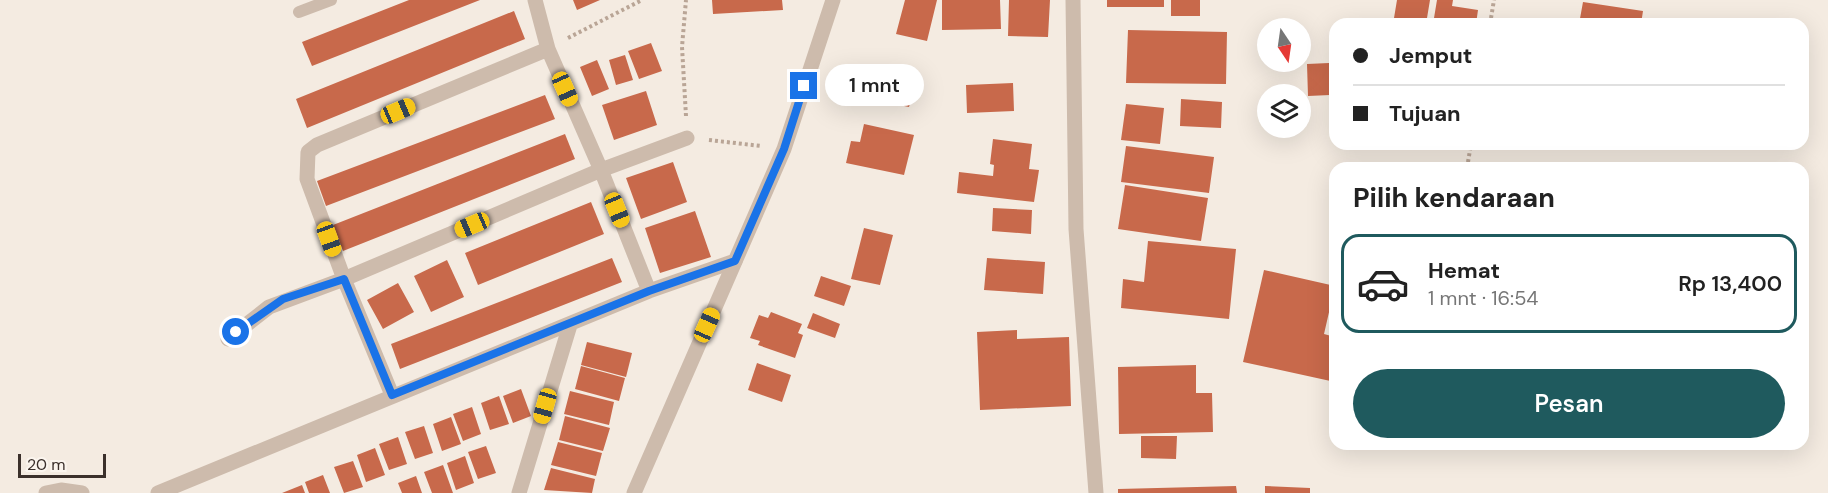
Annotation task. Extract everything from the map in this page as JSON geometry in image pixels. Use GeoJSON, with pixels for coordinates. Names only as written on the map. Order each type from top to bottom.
{"type":"FeatureCollection","features":[{"type":"Feature","properties":{"kind":"street"},"geometry":{"type":"LineString","coordinates":[[535,0],[548,49],[601,170],[649,291]]}},
{"type":"Feature","properties":{"kind":"street"},"geometry":{"type":"LineString","coordinates":[[633,493],[784,149],[833,0]]}},
{"type":"Feature","properties":{"kind":"street"},"geometry":{"type":"LineString","coordinates":[[1073,0],[1076,229],[1096,493]]}},
{"type":"Feature","properties":{"kind":"street"},"geometry":{"type":"LineString","coordinates":[[392,395],[344,279],[307,179],[308,152],[317,145],[548,49]]}},
{"type":"Feature","properties":{"kind":"street"},"geometry":{"type":"LineString","coordinates":[[228,339],[269,306],[344,279],[601,170],[687,138]]}},
{"type":"Feature","properties":{"kind":"street"},"geometry":{"type":"LineString","coordinates":[[158,493],[649,291],[735,261]]}},
{"type":"Feature","properties":{"kind":"street"},"geometry":{"type":"LineString","coordinates":[[517,492],[570,325]]}},
{"type":"Feature","properties":{"kind":"street"},"geometry":{"type":"LineString","coordinates":[[46,493],[61,490],[82,493]]}},
{"type":"Feature","properties":{"kind":"lane"},"geometry":{"type":"LineString","coordinates":[[298,12],[331,0]]}},
{"type":"Feature","properties":{"kind":"path"},"geometry":{"type":"LineString","coordinates":[[548,49],[642,0]]}},
{"type":"Feature","properties":{"kind":"path"},"geometry":{"type":"LineString","coordinates":[[686,0],[682,47],[687,138],[784,149]]}},
{"type":"Feature","properties":{"kind":"path"},"geometry":{"type":"LineString","coordinates":[[1491,18],[1494,0]]}},
{"type":"Feature","properties":{"kind":"building"},"geometry":{"type":"Polygon","coordinates":[[[409,0],[480,0],[312,66],[302,42],[409,0]]]}},
{"type":"Feature","properties":{"kind":"building"},"geometry":{"type":"Polygon","coordinates":[[[573,0],[600,0],[577,10],[573,0]]]}},
{"type":"Feature","properties":{"kind":"building"},"geometry":{"type":"Polygon","coordinates":[[[712,0],[782,0],[783,10],[713,14],[712,0]]]}},
{"type":"Feature","properties":{"kind":"building"},"geometry":{"type":"Polygon","coordinates":[[[905,0],[937,0],[927,41],[896,34],[905,0]]]}},
{"type":"Feature","properties":{"kind":"building"},"geometry":{"type":"Polygon","coordinates":[[[942,0],[1000,0],[1001,29],[942,30],[942,0]]]}},
{"type":"Feature","properties":{"kind":"building"},"geometry":{"type":"Polygon","coordinates":[[[1009,0],[1050,0],[1048,37],[1008,36],[1009,0]]]}},
{"type":"Feature","properties":{"kind":"building"},"geometry":{"type":"Polygon","coordinates":[[[1107,0],[1164,0],[1164,7],[1107,7],[1107,0]]]}},
{"type":"Feature","properties":{"kind":"building"},"geometry":{"type":"Polygon","coordinates":[[[1171,0],[1200,0],[1200,16],[1171,16],[1171,0]]]}},
{"type":"Feature","properties":{"kind":"building"},"geometry":{"type":"Polygon","coordinates":[[[1397,0],[1430,0],[1427,18],[1394,18],[1397,0]]]}},
{"type":"Feature","properties":{"kind":"building"},"geometry":{"type":"Polygon","coordinates":[[[1437,0],[1453,0],[1452,6],[1478,10],[1477,18],[1434,18],[1437,0]]]}},
{"type":"Feature","properties":{"kind":"building"},"geometry":{"type":"Polygon","coordinates":[[[1583,2],[1643,11],[1642,18],[1580,18],[1583,2]]]}},
{"type":"Feature","properties":{"kind":"building"},"geometry":{"type":"Polygon","coordinates":[[[514,11],[525,39],[307,128],[296,99],[514,11]]]}},
{"type":"Feature","properties":{"kind":"building"},"geometry":{"type":"Polygon","coordinates":[[[1128,30],[1227,32],[1226,84],[1126,83],[1128,30]]]}},
{"type":"Feature","properties":{"kind":"building"},"geometry":{"type":"Polygon","coordinates":[[[651,43],[662,71],[639,79],[628,51],[651,43]]]}},
{"type":"Feature","properties":{"kind":"building"},"geometry":{"type":"Polygon","coordinates":[[[625,55],[633,80],[616,85],[609,60],[625,55]]]}},
{"type":"Feature","properties":{"kind":"building"},"geometry":{"type":"Polygon","coordinates":[[[597,60],[609,89],[592,96],[580,67],[597,60]]]}},
{"type":"Feature","properties":{"kind":"building"},"geometry":{"type":"Polygon","coordinates":[[[1329,63],[1329,95],[1311,96],[1311,84],[1308,84],[1307,72],[1311,72],[1311,64],[1329,63]]]}},
{"type":"Feature","properties":{"kind":"building"},"geometry":{"type":"Polygon","coordinates":[[[866,67],[916,78],[909,107],[860,97],[866,67]]]}},
{"type":"Feature","properties":{"kind":"building"},"geometry":{"type":"Polygon","coordinates":[[[1013,83],[1014,111],[967,113],[966,85],[1013,83]]]}},
{"type":"Feature","properties":{"kind":"building"},"geometry":{"type":"Polygon","coordinates":[[[646,91],[657,125],[614,140],[602,105],[646,91]]]}},
{"type":"Feature","properties":{"kind":"building"},"geometry":{"type":"Polygon","coordinates":[[[545,95],[555,119],[326,206],[317,181],[545,95]]]}},
{"type":"Feature","properties":{"kind":"building"},"geometry":{"type":"Polygon","coordinates":[[[1181,99],[1222,102],[1221,128],[1180,126],[1181,99]]]}},
{"type":"Feature","properties":{"kind":"building"},"geometry":{"type":"Polygon","coordinates":[[[1126,104],[1164,108],[1160,144],[1121,140],[1126,104]]]}},
{"type":"Feature","properties":{"kind":"building"},"geometry":{"type":"Polygon","coordinates":[[[864,124],[914,135],[904,175],[846,163],[851,141],[860,142],[864,124]]]}},
{"type":"Feature","properties":{"kind":"building"},"geometry":{"type":"Polygon","coordinates":[[[565,134],[575,159],[343,251],[333,225],[565,134]]]}},
{"type":"Feature","properties":{"kind":"building"},"geometry":{"type":"Polygon","coordinates":[[[993,139],[1032,144],[1029,169],[1039,170],[1034,202],[957,193],[959,172],[993,176],[994,165],[990,164],[993,139]]]}},
{"type":"Feature","properties":{"kind":"building"},"geometry":{"type":"Polygon","coordinates":[[[1126,146],[1214,157],[1209,193],[1121,182],[1126,146]]]}},
{"type":"Feature","properties":{"kind":"building"},"geometry":{"type":"Polygon","coordinates":[[[673,162],[687,202],[641,219],[626,178],[673,162]]]}},
{"type":"Feature","properties":{"kind":"building"},"geometry":{"type":"Polygon","coordinates":[[[1125,185],[1208,198],[1201,241],[1118,229],[1125,185]]]}},
{"type":"Feature","properties":{"kind":"building"},"geometry":{"type":"Polygon","coordinates":[[[591,202],[604,234],[478,285],[465,253],[591,202]]]}},
{"type":"Feature","properties":{"kind":"building"},"geometry":{"type":"Polygon","coordinates":[[[993,208],[1032,210],[1031,234],[992,231],[993,208]]]}},
{"type":"Feature","properties":{"kind":"building"},"geometry":{"type":"Polygon","coordinates":[[[695,211],[711,257],[660,273],[645,228],[695,211]]]}},
{"type":"Feature","properties":{"kind":"building"},"geometry":{"type":"Polygon","coordinates":[[[864,228],[893,235],[880,285],[851,279],[864,228]]]}},
{"type":"Feature","properties":{"kind":"building"},"geometry":{"type":"Polygon","coordinates":[[[1148,241],[1236,249],[1229,319],[1121,308],[1123,279],[1144,282],[1148,241]]]}},
{"type":"Feature","properties":{"kind":"building"},"geometry":{"type":"Polygon","coordinates":[[[612,258],[622,282],[400,369],[391,344],[612,258]]]}},
{"type":"Feature","properties":{"kind":"building"},"geometry":{"type":"Polygon","coordinates":[[[987,258],[1045,262],[1043,294],[984,290],[987,258]]]}},
{"type":"Feature","properties":{"kind":"building"},"geometry":{"type":"Polygon","coordinates":[[[447,260],[464,297],[431,312],[414,276],[447,260]]]}},
{"type":"Feature","properties":{"kind":"building"},"geometry":{"type":"Polygon","coordinates":[[[1264,270],[1329,285],[1329,312],[1324,334],[1329,335],[1329,381],[1243,362],[1264,270]]]}},
{"type":"Feature","properties":{"kind":"building"},"geometry":{"type":"Polygon","coordinates":[[[821,276],[851,286],[844,306],[814,296],[821,276]]]}},
{"type":"Feature","properties":{"kind":"building"},"geometry":{"type":"Polygon","coordinates":[[[398,283],[414,312],[383,329],[367,300],[398,283]]]}},
{"type":"Feature","properties":{"kind":"building"},"geometry":{"type":"Polygon","coordinates":[[[771,312],[802,324],[798,333],[803,335],[795,358],[758,345],[760,341],[750,338],[759,315],[768,318],[771,312]]]}},
{"type":"Feature","properties":{"kind":"building"},"geometry":{"type":"Polygon","coordinates":[[[813,313],[840,324],[835,338],[807,328],[813,313]]]}},
{"type":"Feature","properties":{"kind":"building"},"geometry":{"type":"Polygon","coordinates":[[[1017,330],[1017,339],[1069,337],[1071,406],[980,410],[977,332],[1017,330]]]}},
{"type":"Feature","properties":{"kind":"building"},"geometry":{"type":"Polygon","coordinates":[[[587,342],[632,353],[626,377],[581,365],[587,342]]]}},
{"type":"Feature","properties":{"kind":"building"},"geometry":{"type":"Polygon","coordinates":[[[757,363],[791,375],[782,402],[748,390],[757,363]]]}},
{"type":"Feature","properties":{"kind":"building"},"geometry":{"type":"Polygon","coordinates":[[[1196,365],[1196,393],[1212,393],[1213,432],[1119,434],[1118,367],[1196,365]]]}},
{"type":"Feature","properties":{"kind":"building"},"geometry":{"type":"Polygon","coordinates":[[[581,366],[625,378],[619,401],[575,389],[581,366]]]}},
{"type":"Feature","properties":{"kind":"building"},"geometry":{"type":"Polygon","coordinates":[[[521,389],[531,416],[513,423],[503,396],[521,389]]]}},
{"type":"Feature","properties":{"kind":"building"},"geometry":{"type":"Polygon","coordinates":[[[570,391],[614,402],[609,425],[564,414],[570,391]]]}},
{"type":"Feature","properties":{"kind":"building"},"geometry":{"type":"Polygon","coordinates":[[[499,396],[509,424],[490,430],[481,403],[499,396]]]}},
{"type":"Feature","properties":{"kind":"building"},"geometry":{"type":"Polygon","coordinates":[[[472,407],[481,434],[463,441],[453,414],[472,407]]]}},
{"type":"Feature","properties":{"kind":"building"},"geometry":{"type":"Polygon","coordinates":[[[565,416],[610,428],[603,451],[559,440],[565,416]]]}},
{"type":"Feature","properties":{"kind":"building"},"geometry":{"type":"Polygon","coordinates":[[[451,417],[461,444],[442,451],[433,424],[451,417]]]}},
{"type":"Feature","properties":{"kind":"building"},"geometry":{"type":"Polygon","coordinates":[[[424,426],[433,453],[415,459],[405,432],[424,426]]]}},
{"type":"Feature","properties":{"kind":"building"},"geometry":{"type":"Polygon","coordinates":[[[1141,436],[1177,436],[1176,459],[1141,458],[1141,436]]]}},
{"type":"Feature","properties":{"kind":"building"},"geometry":{"type":"Polygon","coordinates":[[[398,437],[407,464],[389,470],[379,444],[398,437]]]}},
{"type":"Feature","properties":{"kind":"building"},"geometry":{"type":"Polygon","coordinates":[[[558,442],[602,453],[596,476],[551,465],[558,442]]]}},
{"type":"Feature","properties":{"kind":"building"},"geometry":{"type":"Polygon","coordinates":[[[486,446],[496,473],[478,479],[468,452],[486,446]]]}},
{"type":"Feature","properties":{"kind":"building"},"geometry":{"type":"Polygon","coordinates":[[[375,448],[385,475],[366,482],[357,455],[375,448]]]}},
{"type":"Feature","properties":{"kind":"building"},"geometry":{"type":"Polygon","coordinates":[[[465,456],[474,483],[456,490],[447,463],[465,456]]]}},
{"type":"Feature","properties":{"kind":"building"},"geometry":{"type":"Polygon","coordinates":[[[353,461],[363,487],[344,493],[334,467],[353,461]]]}},
{"type":"Feature","properties":{"kind":"building"},"geometry":{"type":"Polygon","coordinates":[[[443,465],[453,493],[432,493],[424,472],[443,465]]]}},
{"type":"Feature","properties":{"kind":"building"},"geometry":{"type":"Polygon","coordinates":[[[551,468],[595,479],[592,493],[544,490],[551,468]]]}},
{"type":"Feature","properties":{"kind":"building"},"geometry":{"type":"Polygon","coordinates":[[[323,475],[330,493],[309,493],[305,482],[323,475]]]}},
{"type":"Feature","properties":{"kind":"building"},"geometry":{"type":"Polygon","coordinates":[[[416,476],[422,493],[402,493],[398,483],[416,476]]]}},
{"type":"Feature","properties":{"kind":"building"},"geometry":{"type":"Polygon","coordinates":[[[302,485],[305,493],[282,493],[302,485]]]}},
{"type":"Feature","properties":{"kind":"building"},"geometry":{"type":"Polygon","coordinates":[[[1236,486],[1237,493],[1118,493],[1118,489],[1236,486]]]}},
{"type":"Feature","properties":{"kind":"building"},"geometry":{"type":"Polygon","coordinates":[[[1265,486],[1310,488],[1310,493],[1265,493],[1265,486]]]}},
{"type":"Feature","properties":{"kind":"route"},"geometry":{"type":"LineString","coordinates":[[236,332],[269,306],[283,299],[344,279],[392,395],[570,325],[649,291],[735,261],[784,149],[804,86]]}}]}
